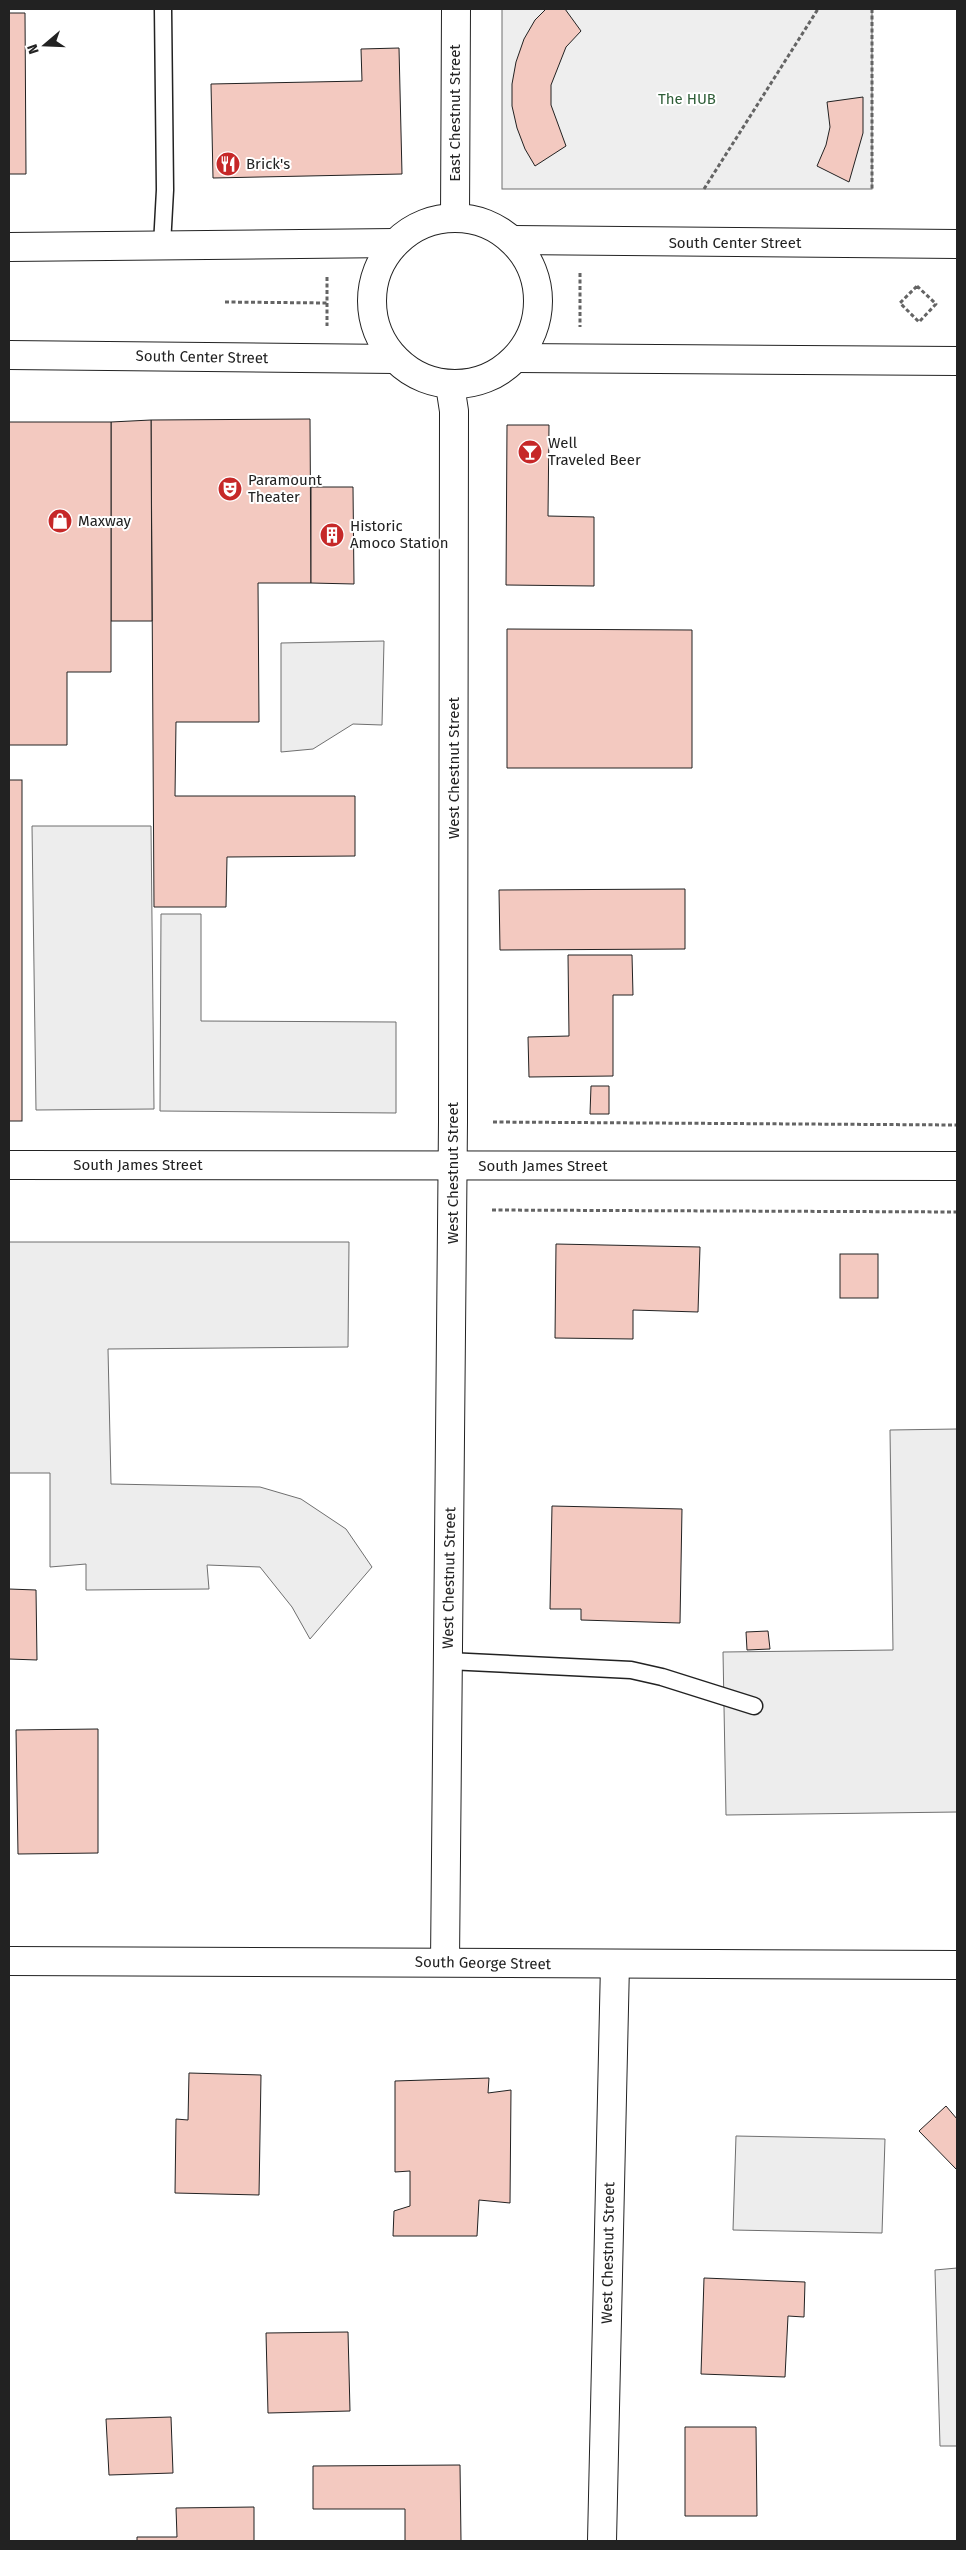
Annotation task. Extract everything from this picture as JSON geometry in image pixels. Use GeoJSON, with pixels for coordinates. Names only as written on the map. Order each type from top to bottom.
{"type":"FeatureCollection","features":[{"type":"Feature","properties":{"kind":"street","name":"East Chestnut Street"},"geometry":{"type":"LineString","coordinates":[[455,217],[456,9]]}},
{"type":"Feature","properties":{"kind":"street"},"geometry":{"type":"LineString","coordinates":[[455,217],[476,220],[496,227],[513,240],[526,257],[536,277],[540,298],[537,320],[529,340],[517,358],[503,370],[486,379],[468,384],[429,381],[411,372],[395,359],[383,342],[374,322],[372,301],[374,280],[382,260],[395,243],[412,229],[433,220],[455,217]]}},
{"type":"Feature","properties":{"kind":"street","name":"South Center Street"},"geometry":{"type":"LineString","coordinates":[[513,240],[957,244]]}},
{"type":"Feature","properties":{"kind":"street"},"geometry":{"type":"LineString","coordinates":[[9,247],[395,243]]}},
{"type":"Feature","properties":{"kind":"street","name":"South Center Street"},"geometry":{"type":"LineString","coordinates":[[9,356],[395,359]]}},
{"type":"Feature","properties":{"kind":"street"},"geometry":{"type":"LineString","coordinates":[[517,358],[957,361]]}},
{"type":"Feature","properties":{"kind":"street","name":"West Chestnut Street"},"geometry":{"type":"LineString","coordinates":[[445,1962],[453,1166],[454,411],[450,384]]}},
{"type":"Feature","properties":{"kind":"street","name":"South James Street"},"geometry":{"type":"LineString","coordinates":[[9,1165],[957,1166]]}},
{"type":"Feature","properties":{"kind":"street","name":"South George Street"},"geometry":{"type":"LineString","coordinates":[[9,1960],[957,1965]]}},
{"type":"Feature","properties":{"kind":"street","name":"West Chestnut Street"},"geometry":{"type":"LineString","coordinates":[[602,2541],[615,1964]]}},
{"type":"Feature","properties":{"kind":"lane"},"geometry":{"type":"LineString","coordinates":[[162,246],[165,190],[163,9]]}},
{"type":"Feature","properties":{"kind":"lane"},"geometry":{"type":"LineString","coordinates":[[448,1661],[631,1670],[662,1677],[754,1706]]}},
{"type":"Feature","properties":{"kind":"path"},"geometry":{"type":"LineString","coordinates":[[704,189],[818,9]]}},
{"type":"Feature","properties":{"kind":"path"},"geometry":{"type":"LineString","coordinates":[[872,9],[872,189]]}},
{"type":"Feature","properties":{"kind":"path"},"geometry":{"type":"LineString","coordinates":[[580,267],[580,333]]}},
{"type":"Feature","properties":{"kind":"path"},"geometry":{"type":"LineString","coordinates":[[327,269],[328,328]]}},
{"type":"Feature","properties":{"kind":"path"},"geometry":{"type":"LineString","coordinates":[[917,286],[936,304],[918,322],[900,303],[917,286]]}},
{"type":"Feature","properties":{"kind":"path"},"geometry":{"type":"LineString","coordinates":[[225,302],[327,302]]}},
{"type":"Feature","properties":{"kind":"path"},"geometry":{"type":"LineString","coordinates":[[493,1122],[957,1125]]}},
{"type":"Feature","properties":{"kind":"path"},"geometry":{"type":"LineString","coordinates":[[492,1210],[957,1212]]}},
{"type":"Feature","properties":{"kind":"green space","name":"The HUB"},"geometry":{"type":"Polygon","coordinates":[[[502,9],[872,9],[872,189],[502,189],[502,9]]]}},
{"type":"Feature","properties":{"kind":"shaded area"},"geometry":{"type":"Polygon","coordinates":[[[384,641],[382,725],[353,724],[313,749],[281,752],[281,643],[384,641]]]}},
{"type":"Feature","properties":{"kind":"shaded area"},"geometry":{"type":"Polygon","coordinates":[[[32,826],[151,826],[154,1109],[36,1110],[32,826]]]}},
{"type":"Feature","properties":{"kind":"shaded area"},"geometry":{"type":"Polygon","coordinates":[[[161,914],[201,914],[201,1021],[396,1022],[396,1113],[160,1111],[161,914]]]}},
{"type":"Feature","properties":{"kind":"shaded area"},"geometry":{"type":"Polygon","coordinates":[[[9,1242],[349,1242],[348,1347],[108,1349],[111,1484],[260,1487],[301,1499],[346,1529],[372,1567],[310,1639],[292,1607],[260,1567],[207,1565],[209,1589],[86,1590],[86,1564],[50,1567],[50,1473],[9,1473],[9,1242]]]}},
{"type":"Feature","properties":{"kind":"shaded area"},"geometry":{"type":"Polygon","coordinates":[[[957,1429],[957,1812],[726,1815],[723,1652],[893,1650],[890,1430],[957,1429]]]}},
{"type":"Feature","properties":{"kind":"shaded area"},"geometry":{"type":"Polygon","coordinates":[[[736,2136],[885,2139],[882,2233],[733,2230],[736,2136]]]}},
{"type":"Feature","properties":{"kind":"shaded area"},"geometry":{"type":"Polygon","coordinates":[[[957,2268],[957,2446],[940,2446],[935,2270],[957,2268]]]}},
{"type":"Feature","properties":{"kind":"building"},"geometry":{"type":"Polygon","coordinates":[[[546,9],[565,9],[581,31],[566,47],[551,85],[551,105],[566,146],[535,166],[525,149],[517,128],[512,106],[512,84],[516,62],[524,39],[535,20],[546,9]]]}},
{"type":"Feature","properties":{"kind":"building"},"geometry":{"type":"Polygon","coordinates":[[[9,13],[25,13],[26,174],[9,174],[9,13]]]}},
{"type":"Feature","properties":{"kind":"building"},"geometry":{"type":"Polygon","coordinates":[[[399,48],[402,174],[213,178],[211,84],[362,81],[361,49],[399,48]]]}},
{"type":"Feature","properties":{"kind":"building"},"geometry":{"type":"Polygon","coordinates":[[[863,97],[863,133],[849,182],[817,166],[826,145],[830,127],[827,102],[863,97]]]}},
{"type":"Feature","properties":{"kind":"building"},"geometry":{"type":"Polygon","coordinates":[[[310,419],[311,583],[258,583],[259,722],[176,722],[175,796],[355,796],[355,856],[227,857],[226,907],[154,907],[151,420],[310,419]]]}},
{"type":"Feature","properties":{"kind":"building"},"geometry":{"type":"Polygon","coordinates":[[[151,420],[152,621],[111,621],[111,422],[151,420]]]}},
{"type":"Feature","properties":{"kind":"building","name":"Maxway"},"geometry":{"type":"Polygon","coordinates":[[[9,422],[111,422],[111,672],[67,672],[67,745],[9,745],[9,422]]]}},
{"type":"Feature","properties":{"kind":"building"},"geometry":{"type":"Polygon","coordinates":[[[507,425],[549,425],[548,516],[594,517],[594,586],[506,585],[507,425]]]}},
{"type":"Feature","properties":{"kind":"building","name":"Historic Amoco Station"},"geometry":{"type":"Polygon","coordinates":[[[311,487],[353,487],[354,584],[311,583],[311,487]]]}},
{"type":"Feature","properties":{"kind":"building"},"geometry":{"type":"Polygon","coordinates":[[[507,629],[692,630],[692,768],[507,768],[507,629]]]}},
{"type":"Feature","properties":{"kind":"building"},"geometry":{"type":"Polygon","coordinates":[[[9,780],[22,780],[22,1121],[9,1121],[9,780]]]}},
{"type":"Feature","properties":{"kind":"building"},"geometry":{"type":"Polygon","coordinates":[[[685,889],[685,949],[500,950],[499,890],[685,889]]]}},
{"type":"Feature","properties":{"kind":"building"},"geometry":{"type":"Polygon","coordinates":[[[568,955],[632,955],[633,995],[613,995],[613,1076],[529,1077],[528,1037],[569,1036],[568,955]]]}},
{"type":"Feature","properties":{"kind":"building"},"geometry":{"type":"Polygon","coordinates":[[[591,1086],[609,1086],[609,1114],[590,1114],[591,1086]]]}},
{"type":"Feature","properties":{"kind":"building"},"geometry":{"type":"Polygon","coordinates":[[[556,1244],[700,1247],[698,1312],[633,1310],[633,1339],[555,1338],[556,1244]]]}},
{"type":"Feature","properties":{"kind":"building"},"geometry":{"type":"Polygon","coordinates":[[[840,1254],[878,1254],[878,1298],[840,1298],[840,1254]]]}},
{"type":"Feature","properties":{"kind":"building"},"geometry":{"type":"Polygon","coordinates":[[[552,1506],[682,1509],[680,1623],[581,1620],[581,1609],[550,1609],[552,1506]]]}},
{"type":"Feature","properties":{"kind":"building"},"geometry":{"type":"Polygon","coordinates":[[[9,1589],[36,1590],[37,1660],[9,1659],[9,1589]]]}},
{"type":"Feature","properties":{"kind":"building"},"geometry":{"type":"Polygon","coordinates":[[[768,1631],[770,1649],[747,1650],[746,1632],[768,1631]]]}},
{"type":"Feature","properties":{"kind":"building"},"geometry":{"type":"Polygon","coordinates":[[[98,1729],[98,1853],[18,1854],[16,1730],[98,1729]]]}},
{"type":"Feature","properties":{"kind":"building"},"geometry":{"type":"Polygon","coordinates":[[[189,2073],[261,2075],[259,2195],[175,2193],[176,2119],[188,2120],[189,2073]]]}},
{"type":"Feature","properties":{"kind":"building"},"geometry":{"type":"Polygon","coordinates":[[[489,2078],[488,2093],[511,2090],[510,2203],[479,2200],[477,2236],[393,2236],[394,2211],[410,2206],[410,2171],[395,2172],[395,2081],[489,2078]]]}},
{"type":"Feature","properties":{"kind":"building"},"geometry":{"type":"Polygon","coordinates":[[[946,2106],[957,2119],[957,2170],[919,2131],[946,2106]]]}},
{"type":"Feature","properties":{"kind":"building"},"geometry":{"type":"Polygon","coordinates":[[[704,2278],[805,2282],[804,2317],[788,2316],[785,2377],[701,2374],[704,2278]]]}},
{"type":"Feature","properties":{"kind":"building"},"geometry":{"type":"Polygon","coordinates":[[[348,2332],[350,2411],[268,2413],[266,2333],[348,2332]]]}},
{"type":"Feature","properties":{"kind":"building"},"geometry":{"type":"Polygon","coordinates":[[[171,2417],[173,2473],[109,2475],[106,2419],[171,2417]]]}},
{"type":"Feature","properties":{"kind":"building"},"geometry":{"type":"Polygon","coordinates":[[[685,2427],[756,2427],[757,2516],[685,2516],[685,2427]]]}},
{"type":"Feature","properties":{"kind":"building"},"geometry":{"type":"Polygon","coordinates":[[[460,2465],[461,2541],[405,2541],[405,2509],[313,2509],[313,2466],[460,2465]]]}},
{"type":"Feature","properties":{"kind":"building"},"geometry":{"type":"Polygon","coordinates":[[[254,2507],[254,2541],[137,2541],[137,2537],[177,2537],[176,2508],[254,2507]]]}},
{"type":"Feature","properties":{"kind":"place","name":"Brick's"},"geometry":{"type":"Point","coordinates":[228,164]}},
{"type":"Feature","properties":{"kind":"place","name":"Well Traveled Beer"},"geometry":{"type":"Point","coordinates":[530,452]}},
{"type":"Feature","properties":{"kind":"place","name":"Paramount Theater"},"geometry":{"type":"Point","coordinates":[230,489]}},
{"type":"Feature","properties":{"kind":"place","name":"Maxway"},"geometry":{"type":"Point","coordinates":[60,521]}},
{"type":"Feature","properties":{"kind":"place","name":"Historic Amoco Station"},"geometry":{"type":"Point","coordinates":[332,535]}}]}
